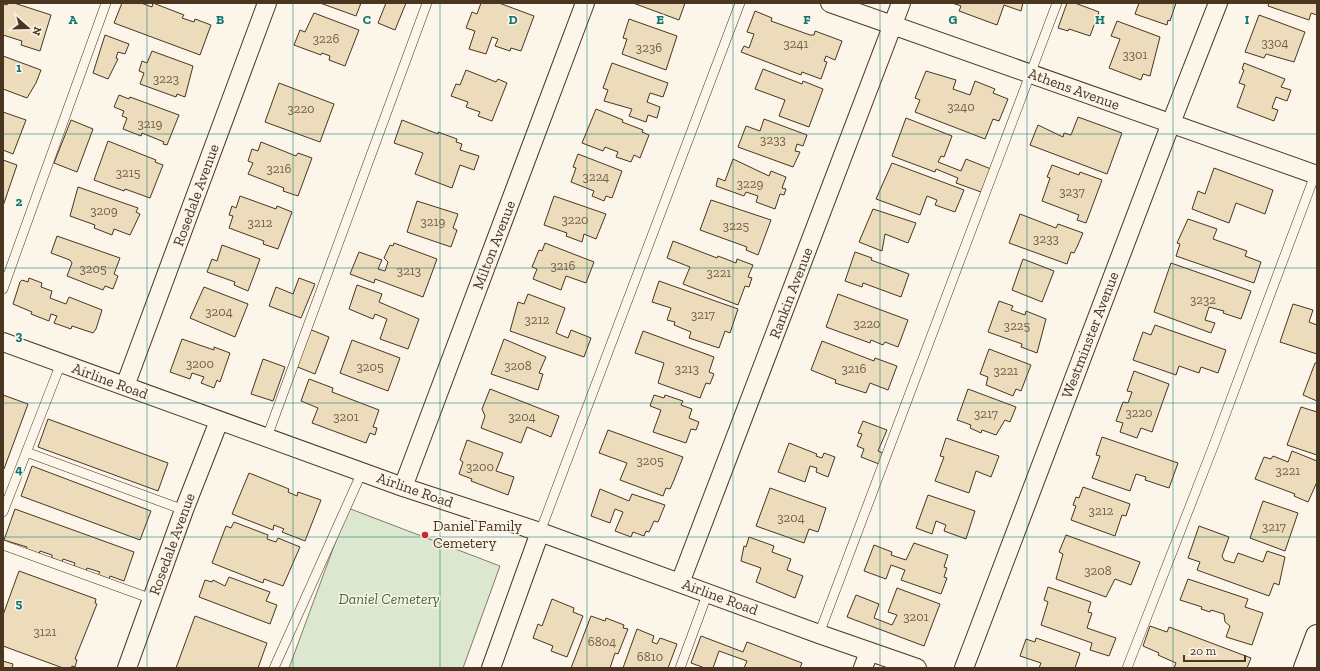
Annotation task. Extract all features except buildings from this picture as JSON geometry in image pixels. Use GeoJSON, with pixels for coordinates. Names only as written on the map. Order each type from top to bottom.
{"type":"FeatureCollection","features":[{"type":"Feature","properties":{"kind":"main road"},"geometry":{"type":"LineString","coordinates":[[1305,668],[1317,636]]}},
{"type":"Feature","properties":{"kind":"street","name":"Rosedale Avenue"},"geometry":{"type":"LineString","coordinates":[[125,386],[267,3]]}},
{"type":"Feature","properties":{"kind":"street","name":"Milton Avenue"},"geometry":{"type":"LineString","coordinates":[[403,487],[584,3]]}},
{"type":"Feature","properties":{"kind":"street","name":"Athens Avenue"},"geometry":{"type":"LineString","coordinates":[[830,3],[1316,173]]}},
{"type":"Feature","properties":{"kind":"street","name":"Rankin Avenue"},"geometry":{"type":"LineString","coordinates":[[680,583],[902,3]]}},
{"type":"Feature","properties":{"kind":"street","name":"Westminster Avenue"},"geometry":{"type":"LineString","coordinates":[[964,668],[1218,3]]}},
{"type":"Feature","properties":{"kind":"street","name":"Airline Road"},"geometry":{"type":"LineString","coordinates":[[3,342],[403,487],[540,532],[708,592],[819,634],[866,660],[917,668]]}},
{"type":"Feature","properties":{"kind":"street","name":"Rosedale Avenue"},"geometry":{"type":"LineString","coordinates":[[127,668],[184,510],[219,421]]}},
{"type":"Feature","properties":{"kind":"street"},"geometry":{"type":"LineString","coordinates":[[490,668],[540,532]]}},
{"type":"Feature","properties":{"kind":"lane"},"geometry":{"type":"LineString","coordinates":[[3,289],[106,3]]}},
{"type":"Feature","properties":{"kind":"lane"},"geometry":{"type":"LineString","coordinates":[[267,437],[427,3]]}},
{"type":"Feature","properties":{"kind":"lane"},"geometry":{"type":"LineString","coordinates":[[540,532],[740,3]]}},
{"type":"Feature","properties":{"kind":"lane"},"geometry":{"type":"LineString","coordinates":[[819,634],[1057,3]]}},
{"type":"Feature","properties":{"kind":"lane"},"geometry":{"type":"LineString","coordinates":[[1127,668],[1215,442],[1316,173]]}},
{"type":"Feature","properties":{"kind":"lane"},"geometry":{"type":"LineString","coordinates":[[3,512],[61,363]]}},
{"type":"Feature","properties":{"kind":"lane"},"geometry":{"type":"LineString","coordinates":[[26,452],[184,510]]}},
{"type":"Feature","properties":{"kind":"lane"},"geometry":{"type":"LineString","coordinates":[[274,668],[362,472]]}},
{"type":"Feature","properties":{"kind":"lane"},"geometry":{"type":"LineString","coordinates":[[3,545],[152,599]]}},
{"type":"Feature","properties":{"kind":"lane"},"geometry":{"type":"LineString","coordinates":[[680,668],[708,592]]}},
{"type":"Feature","properties":{"kind":"green space","name":"Daniel Cemetery"},"geometry":{"type":"Polygon","coordinates":[[[348,508],[500,566],[463,668],[289,668],[348,508]]]}},
{"type":"Feature","properties":{"kind":"place","name":"Daniel Family Cemetery"},"geometry":{"type":"Point","coordinates":[425,535]}}]}
